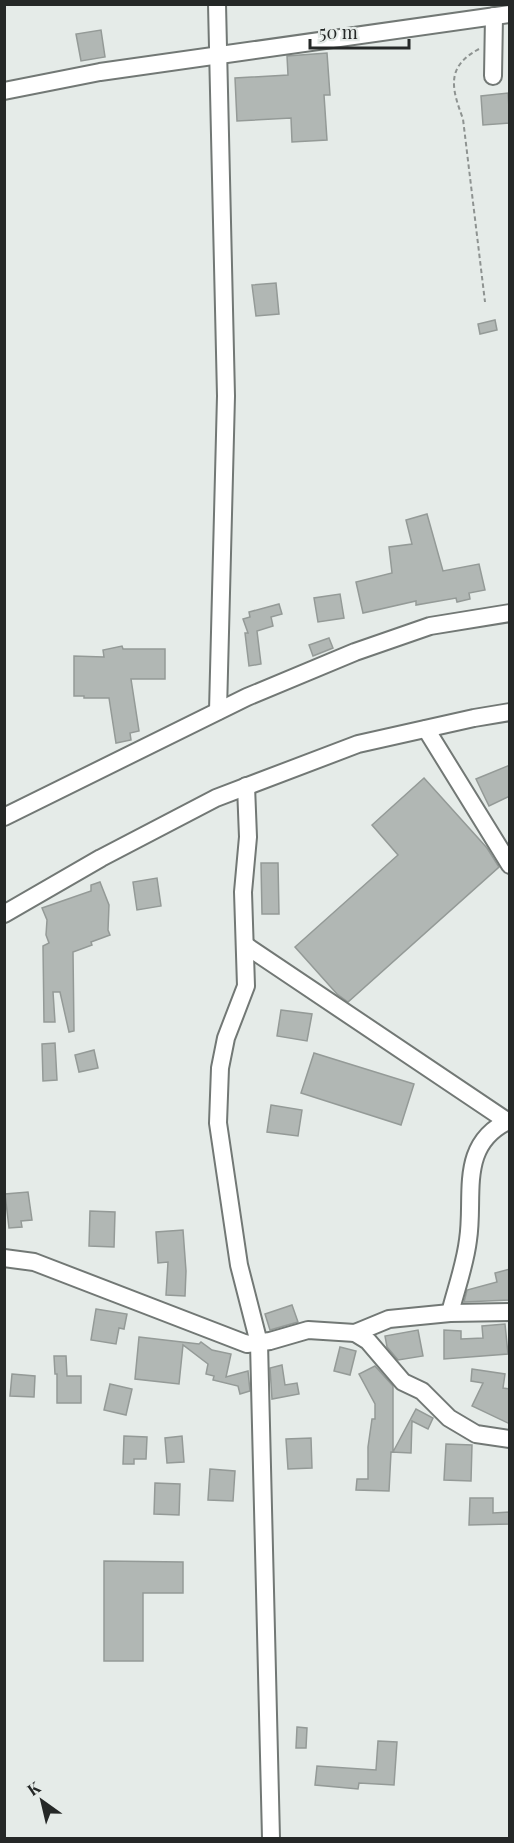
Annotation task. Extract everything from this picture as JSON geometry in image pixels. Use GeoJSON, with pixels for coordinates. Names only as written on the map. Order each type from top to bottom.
{"type":"FeatureCollection","features":[{"type":"Feature","properties":{"kind":"street"},"geometry":{"type":"LineString","coordinates":[[217,4],[226,396],[218,711]]}},
{"type":"Feature","properties":{"kind":"street"},"geometry":{"type":"LineString","coordinates":[[4,91],[100,72],[502,15],[494,42],[493,76]]}},
{"type":"Feature","properties":{"kind":"street"},"geometry":{"type":"LineString","coordinates":[[4,817],[247,697],[355,652],[430,626],[510,613]]}},
{"type":"Feature","properties":{"kind":"street"},"geometry":{"type":"LineString","coordinates":[[4,914],[102,858],[216,798],[246,786],[358,744],[510,712]]}},
{"type":"Feature","properties":{"kind":"street"},"geometry":{"type":"LineString","coordinates":[[426,729],[510,865]]}},
{"type":"Feature","properties":{"kind":"street"},"geometry":{"type":"LineString","coordinates":[[246,786],[248,837],[243,892],[246,986],[226,1038],[220,1068],[218,1123],[239,1265],[259,1343],[271,1839]]}},
{"type":"Feature","properties":{"kind":"street"},"geometry":{"type":"LineString","coordinates":[[245,945],[508,1120],[486,1138],[476,1153],[471,1171],[468,1240],[450,1313]]}},
{"type":"Feature","properties":{"kind":"street"},"geometry":{"type":"LineString","coordinates":[[4,1258],[34,1262],[247,1344],[308,1330],[355,1333],[389,1319],[450,1313],[510,1312]]}},
{"type":"Feature","properties":{"kind":"street"},"geometry":{"type":"LineString","coordinates":[[355,1333],[368,1341],[403,1382],[422,1391],[449,1418],[476,1434],[510,1439]]}},
{"type":"Feature","properties":{"kind":"path"},"geometry":{"type":"LineString","coordinates":[[485,302],[463,119],[455,97],[453,81],[457,66],[476,50],[494,42]]}},
{"type":"Feature","properties":{"kind":"building"},"geometry":{"type":"Polygon","coordinates":[[[101,30],[105,57],[81,61],[76,34],[101,30]]]}},
{"type":"Feature","properties":{"kind":"building"},"geometry":{"type":"Polygon","coordinates":[[[327,53],[330,95],[324,95],[327,140],[292,142],[291,118],[237,121],[235,78],[288,75],[287,56],[327,53]]]}},
{"type":"Feature","properties":{"kind":"building"},"geometry":{"type":"Polygon","coordinates":[[[508,93],[510,123],[483,125],[481,96],[508,93]]]}},
{"type":"Feature","properties":{"kind":"building"},"geometry":{"type":"Polygon","coordinates":[[[276,283],[279,314],[256,316],[252,285],[276,283]]]}},
{"type":"Feature","properties":{"kind":"building"},"geometry":{"type":"Polygon","coordinates":[[[495,320],[497,330],[480,334],[478,324],[495,320]]]}},
{"type":"Feature","properties":{"kind":"building"},"geometry":{"type":"Polygon","coordinates":[[[427,514],[443,571],[479,564],[485,590],[469,593],[470,599],[457,602],[456,598],[416,605],[416,601],[363,613],[356,582],[392,573],[389,547],[412,544],[406,520],[427,514]]]}},
{"type":"Feature","properties":{"kind":"building"},"geometry":{"type":"Polygon","coordinates":[[[340,594],[344,618],[318,622],[314,598],[340,594]]]}},
{"type":"Feature","properties":{"kind":"building"},"geometry":{"type":"Polygon","coordinates":[[[279,604],[282,614],[271,617],[273,626],[257,631],[261,664],[249,666],[245,633],[248,633],[243,619],[250,617],[249,612],[279,604]]]}},
{"type":"Feature","properties":{"kind":"building"},"geometry":{"type":"Polygon","coordinates":[[[329,638],[333,648],[313,656],[309,645],[329,638]]]}},
{"type":"Feature","properties":{"kind":"building"},"geometry":{"type":"Polygon","coordinates":[[[122,646],[123,649],[165,649],[165,679],[131,679],[139,731],[130,733],[131,740],[116,743],[109,698],[74,696],[74,656],[104,657],[103,650],[122,646]]]}},
{"type":"Feature","properties":{"kind":"building"},"geometry":{"type":"Polygon","coordinates":[[[510,765],[510,796],[489,806],[476,779],[510,765]]]}},
{"type":"Feature","properties":{"kind":"building"},"geometry":{"type":"Polygon","coordinates":[[[424,778],[487,848],[499,867],[348,1002],[337,994],[295,947],[398,855],[372,825],[424,778]]]}},
{"type":"Feature","properties":{"kind":"building"},"geometry":{"type":"Polygon","coordinates":[[[261,863],[278,863],[279,914],[262,914],[261,863]]]}},
{"type":"Feature","properties":{"kind":"building"},"geometry":{"type":"Polygon","coordinates":[[[157,878],[161,906],[137,910],[133,882],[157,878]]]}},
{"type":"Feature","properties":{"kind":"building"},"geometry":{"type":"Polygon","coordinates":[[[100,882],[109,905],[108,930],[110,935],[73,952],[74,1031],[69,1032],[60,992],[53,992],[55,1022],[44,1022],[43,946],[49,943],[46,935],[47,920],[42,908],[91,891],[91,885],[100,882]]]}},
{"type":"Feature","properties":{"kind":"building"},"geometry":{"type":"Polygon","coordinates":[[[281,1010],[312,1014],[307,1041],[277,1036],[281,1010]]]}},
{"type":"Feature","properties":{"kind":"building"},"geometry":{"type":"Polygon","coordinates":[[[55,1043],[57,1080],[43,1081],[42,1044],[55,1043]]]}},
{"type":"Feature","properties":{"kind":"building"},"geometry":{"type":"Polygon","coordinates":[[[94,1050],[98,1068],[79,1072],[75,1055],[94,1050]]]}},
{"type":"Feature","properties":{"kind":"building"},"geometry":{"type":"Polygon","coordinates":[[[314,1053],[414,1084],[401,1125],[301,1093],[314,1053]]]}},
{"type":"Feature","properties":{"kind":"building"},"geometry":{"type":"Polygon","coordinates":[[[271,1105],[302,1110],[298,1136],[267,1132],[271,1105]]]}},
{"type":"Feature","properties":{"kind":"building"},"geometry":{"type":"Polygon","coordinates":[[[28,1192],[32,1220],[21,1221],[22,1227],[9,1228],[5,1194],[28,1192]]]}},
{"type":"Feature","properties":{"kind":"building"},"geometry":{"type":"Polygon","coordinates":[[[90,1211],[115,1212],[114,1247],[89,1246],[90,1211]]]}},
{"type":"Feature","properties":{"kind":"building"},"geometry":{"type":"Polygon","coordinates":[[[183,1230],[185,1296],[166,1295],[168,1262],[158,1263],[156,1232],[183,1230]]]}},
{"type":"Feature","properties":{"kind":"building"},"geometry":{"type":"Polygon","coordinates":[[[510,1269],[510,1300],[464,1302],[467,1290],[497,1282],[495,1273],[510,1269]]]}},
{"type":"Feature","properties":{"kind":"building"},"geometry":{"type":"Polygon","coordinates":[[[292,1305],[298,1322],[270,1330],[265,1314],[292,1305]]]}},
{"type":"Feature","properties":{"kind":"building"},"geometry":{"type":"Polygon","coordinates":[[[96,1309],[127,1314],[124,1329],[119,1328],[116,1344],[91,1340],[96,1309]]]}},
{"type":"Feature","properties":{"kind":"building"},"geometry":{"type":"Polygon","coordinates":[[[505,1324],[508,1354],[444,1359],[444,1330],[461,1331],[461,1339],[483,1338],[482,1326],[505,1324]]]}},
{"type":"Feature","properties":{"kind":"building"},"geometry":{"type":"Polygon","coordinates":[[[418,1330],[423,1356],[398,1360],[387,1347],[385,1336],[418,1330]]]}},
{"type":"Feature","properties":{"kind":"building"},"geometry":{"type":"Polygon","coordinates":[[[139,1337],[199,1344],[201,1342],[212,1350],[231,1354],[226,1377],[248,1371],[250,1391],[240,1394],[238,1386],[213,1380],[214,1376],[206,1374],[208,1364],[183,1345],[179,1384],[135,1379],[139,1337]]]}},
{"type":"Feature","properties":{"kind":"building"},"geometry":{"type":"Polygon","coordinates":[[[340,1347],[356,1351],[350,1375],[334,1371],[340,1347]]]}},
{"type":"Feature","properties":{"kind":"building"},"geometry":{"type":"Polygon","coordinates":[[[54,1356],[66,1356],[67,1376],[81,1376],[81,1403],[57,1403],[57,1374],[55,1374],[54,1356]]]}},
{"type":"Feature","properties":{"kind":"building"},"geometry":{"type":"Polygon","coordinates":[[[282,1365],[285,1385],[297,1383],[299,1394],[272,1399],[270,1368],[282,1365]]]}},
{"type":"Feature","properties":{"kind":"building"},"geometry":{"type":"Polygon","coordinates":[[[375,1366],[393,1386],[393,1452],[416,1409],[433,1418],[428,1429],[412,1421],[411,1453],[391,1452],[389,1491],[356,1490],[357,1479],[368,1479],[368,1447],[372,1419],[375,1419],[375,1404],[359,1374],[375,1366]]]}},
{"type":"Feature","properties":{"kind":"building"},"geometry":{"type":"Polygon","coordinates":[[[472,1369],[505,1374],[503,1388],[510,1389],[510,1424],[472,1406],[483,1383],[471,1381],[472,1369]]]}},
{"type":"Feature","properties":{"kind":"building"},"geometry":{"type":"Polygon","coordinates":[[[12,1374],[35,1376],[34,1397],[10,1396],[12,1374]]]}},
{"type":"Feature","properties":{"kind":"building"},"geometry":{"type":"Polygon","coordinates":[[[110,1384],[132,1389],[126,1415],[104,1410],[110,1384]]]}},
{"type":"Feature","properties":{"kind":"building"},"geometry":{"type":"Polygon","coordinates":[[[124,1436],[147,1437],[146,1459],[134,1459],[134,1464],[123,1464],[124,1436]]]}},
{"type":"Feature","properties":{"kind":"building"},"geometry":{"type":"Polygon","coordinates":[[[182,1436],[184,1462],[167,1463],[165,1438],[182,1436]]]}},
{"type":"Feature","properties":{"kind":"building"},"geometry":{"type":"Polygon","coordinates":[[[311,1438],[312,1468],[288,1469],[286,1439],[311,1438]]]}},
{"type":"Feature","properties":{"kind":"building"},"geometry":{"type":"Polygon","coordinates":[[[446,1444],[472,1445],[471,1481],[444,1480],[446,1444]]]}},
{"type":"Feature","properties":{"kind":"building"},"geometry":{"type":"Polygon","coordinates":[[[210,1469],[235,1471],[233,1501],[208,1500],[210,1469]]]}},
{"type":"Feature","properties":{"kind":"building"},"geometry":{"type":"Polygon","coordinates":[[[155,1483],[180,1484],[179,1515],[154,1514],[155,1483]]]}},
{"type":"Feature","properties":{"kind":"building"},"geometry":{"type":"Polygon","coordinates":[[[470,1498],[493,1498],[493,1513],[510,1512],[510,1524],[469,1525],[470,1498]]]}},
{"type":"Feature","properties":{"kind":"building"},"geometry":{"type":"Polygon","coordinates":[[[104,1561],[183,1562],[183,1593],[143,1593],[143,1661],[104,1661],[104,1561]]]}},
{"type":"Feature","properties":{"kind":"building"},"geometry":{"type":"Polygon","coordinates":[[[297,1727],[307,1728],[306,1748],[296,1748],[297,1727]]]}},
{"type":"Feature","properties":{"kind":"building"},"geometry":{"type":"Polygon","coordinates":[[[378,1741],[397,1742],[394,1785],[359,1783],[358,1789],[315,1785],[317,1766],[376,1770],[378,1741]]]}}]}
